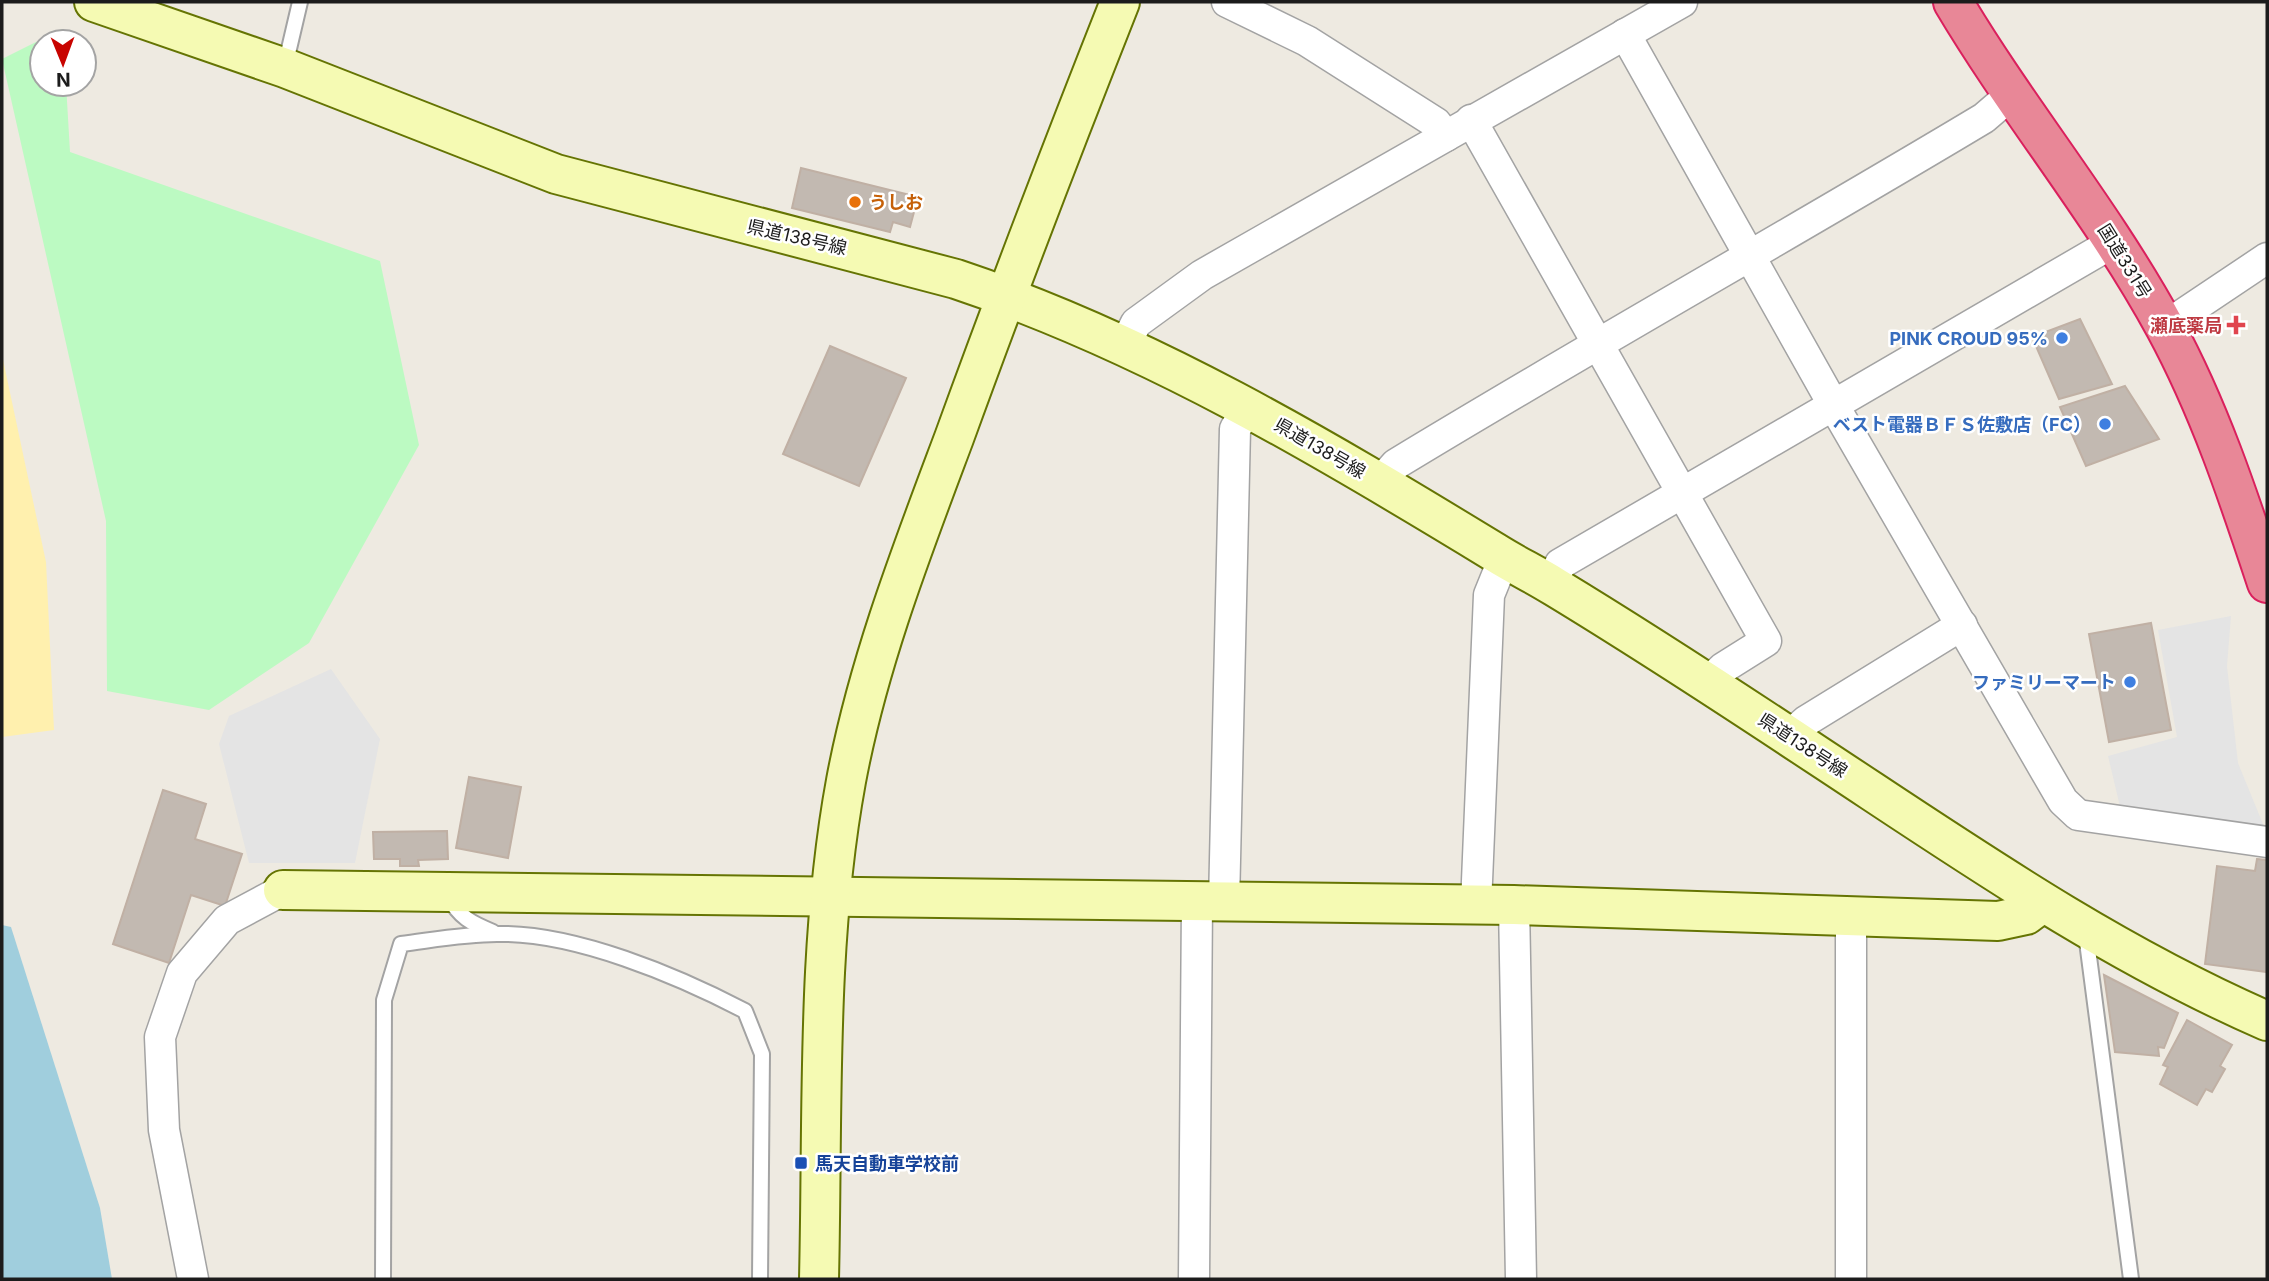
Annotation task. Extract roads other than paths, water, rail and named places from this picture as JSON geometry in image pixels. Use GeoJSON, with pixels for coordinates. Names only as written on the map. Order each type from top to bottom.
{"type":"FeatureCollection","features":[{"type":"Feature","properties":{"kind":"highway","name":"国道331号"},"geometry":{"type":"LineString","coordinates":[[1953,2],[2114,242],[2164,327],[2210,421],[2267,583]]}},
{"type":"Feature","properties":{"kind":"street","name":"県道138号線"},"geometry":{"type":"LineString","coordinates":[[94,2],[285,68],[556,174],[716,218],[867,254],[1006,295],[1124,347],[1248,407],[1380,482],[1708,682],[2042,903],[2085,929],[2267,1021]]}},
{"type":"Feature","properties":{"kind":"street"},"geometry":{"type":"LineString","coordinates":[[819,1279],[828,899],[847,777],[873,671],[899,587],[1006,295],[1120,2]]}},
{"type":"Feature","properties":{"kind":"street"},"geometry":{"type":"LineString","coordinates":[[1227,2],[1307,41],[1436,123],[1446,136]]}},
{"type":"Feature","properties":{"kind":"street"},"geometry":{"type":"LineString","coordinates":[[1124,347],[1136,323],[1202,275],[1682,2]]}},
{"type":"Feature","properties":{"kind":"street"},"geometry":{"type":"LineString","coordinates":[[1625,34],[1834,406],[2063,801],[2078,815],[2267,842]]}},
{"type":"Feature","properties":{"kind":"street"},"geometry":{"type":"LineString","coordinates":[[1380,482],[1395,464],[1598,342],[1751,257],[1984,118],[2013,93]]}},
{"type":"Feature","properties":{"kind":"street"},"geometry":{"type":"LineString","coordinates":[[1471,120],[1766,641],[1723,668],[1708,682]]}},
{"type":"Feature","properties":{"kind":"street"},"geometry":{"type":"LineString","coordinates":[[1552,585],[1560,564],[2114,242]]}},
{"type":"Feature","properties":{"kind":"street"},"geometry":{"type":"LineString","coordinates":[[2164,327],[2267,258]]}},
{"type":"Feature","properties":{"kind":"street"},"geometry":{"type":"LineString","coordinates":[[1194,1279],[1210,902],[1235,429],[1248,407]]}},
{"type":"Feature","properties":{"kind":"street"},"geometry":{"type":"LineString","coordinates":[[1476,905],[1489,595],[1504,558]]}},
{"type":"Feature","properties":{"kind":"street"},"geometry":{"type":"LineString","coordinates":[[1789,736],[1806,721],[1962,625]]}},
{"type":"Feature","properties":{"kind":"street"},"geometry":{"type":"LineString","coordinates":[[193,1279],[164,1130],[160,1037],[182,973],[227,920],[283,890],[828,899],[1514,905],[1998,921],[2026,915],[2042,903]]}},
{"type":"Feature","properties":{"kind":"street"},"geometry":{"type":"LineString","coordinates":[[1514,905],[1521,1279]]}},
{"type":"Feature","properties":{"kind":"street"},"geometry":{"type":"LineString","coordinates":[[1851,918],[1851,1279]]}},
{"type":"Feature","properties":{"kind":"lane"},"geometry":{"type":"LineString","coordinates":[[285,68],[300,2]]}},
{"type":"Feature","properties":{"kind":"lane"},"geometry":{"type":"LineString","coordinates":[[446,892],[457,913],[471,923],[497,934]]}},
{"type":"Feature","properties":{"kind":"lane"},"geometry":{"type":"LineString","coordinates":[[2085,929],[2131,1279]]}},
{"type":"Feature","properties":{"kind":"lane"},"geometry":{"type":"LineString","coordinates":[[383,1279],[384,1000],[401,944],[497,934],[553,938],[685,979],[745,1011],[762,1054],[760,1279]]}},
{"type":"Feature","properties":{"kind":"water"},"geometry":{"type":"Polygon","coordinates":[[[2,925],[11,927],[100,1208],[112,1279],[2,1279],[2,925]]]}},
{"type":"Feature","properties":{"kind":"place","name":"うしお"},"geometry":{"type":"Point","coordinates":[855,202]}},
{"type":"Feature","properties":{"kind":"place","name":"瀬底薬局"},"geometry":{"type":"Point","coordinates":[2236,325]}},
{"type":"Feature","properties":{"kind":"place","name":"PINK CROUD 95%"},"geometry":{"type":"Point","coordinates":[2062,338]}},
{"type":"Feature","properties":{"kind":"place","name":"ベスト電器ＢＦＳ佐敷店（FC）"},"geometry":{"type":"Point","coordinates":[2105,424]}},
{"type":"Feature","properties":{"kind":"place","name":"ファミリーマート"},"geometry":{"type":"Point","coordinates":[2130,682]}},
{"type":"Feature","properties":{"kind":"place","name":"馬天自動車学校前"},"geometry":{"type":"Point","coordinates":[801,1163]}}]}
